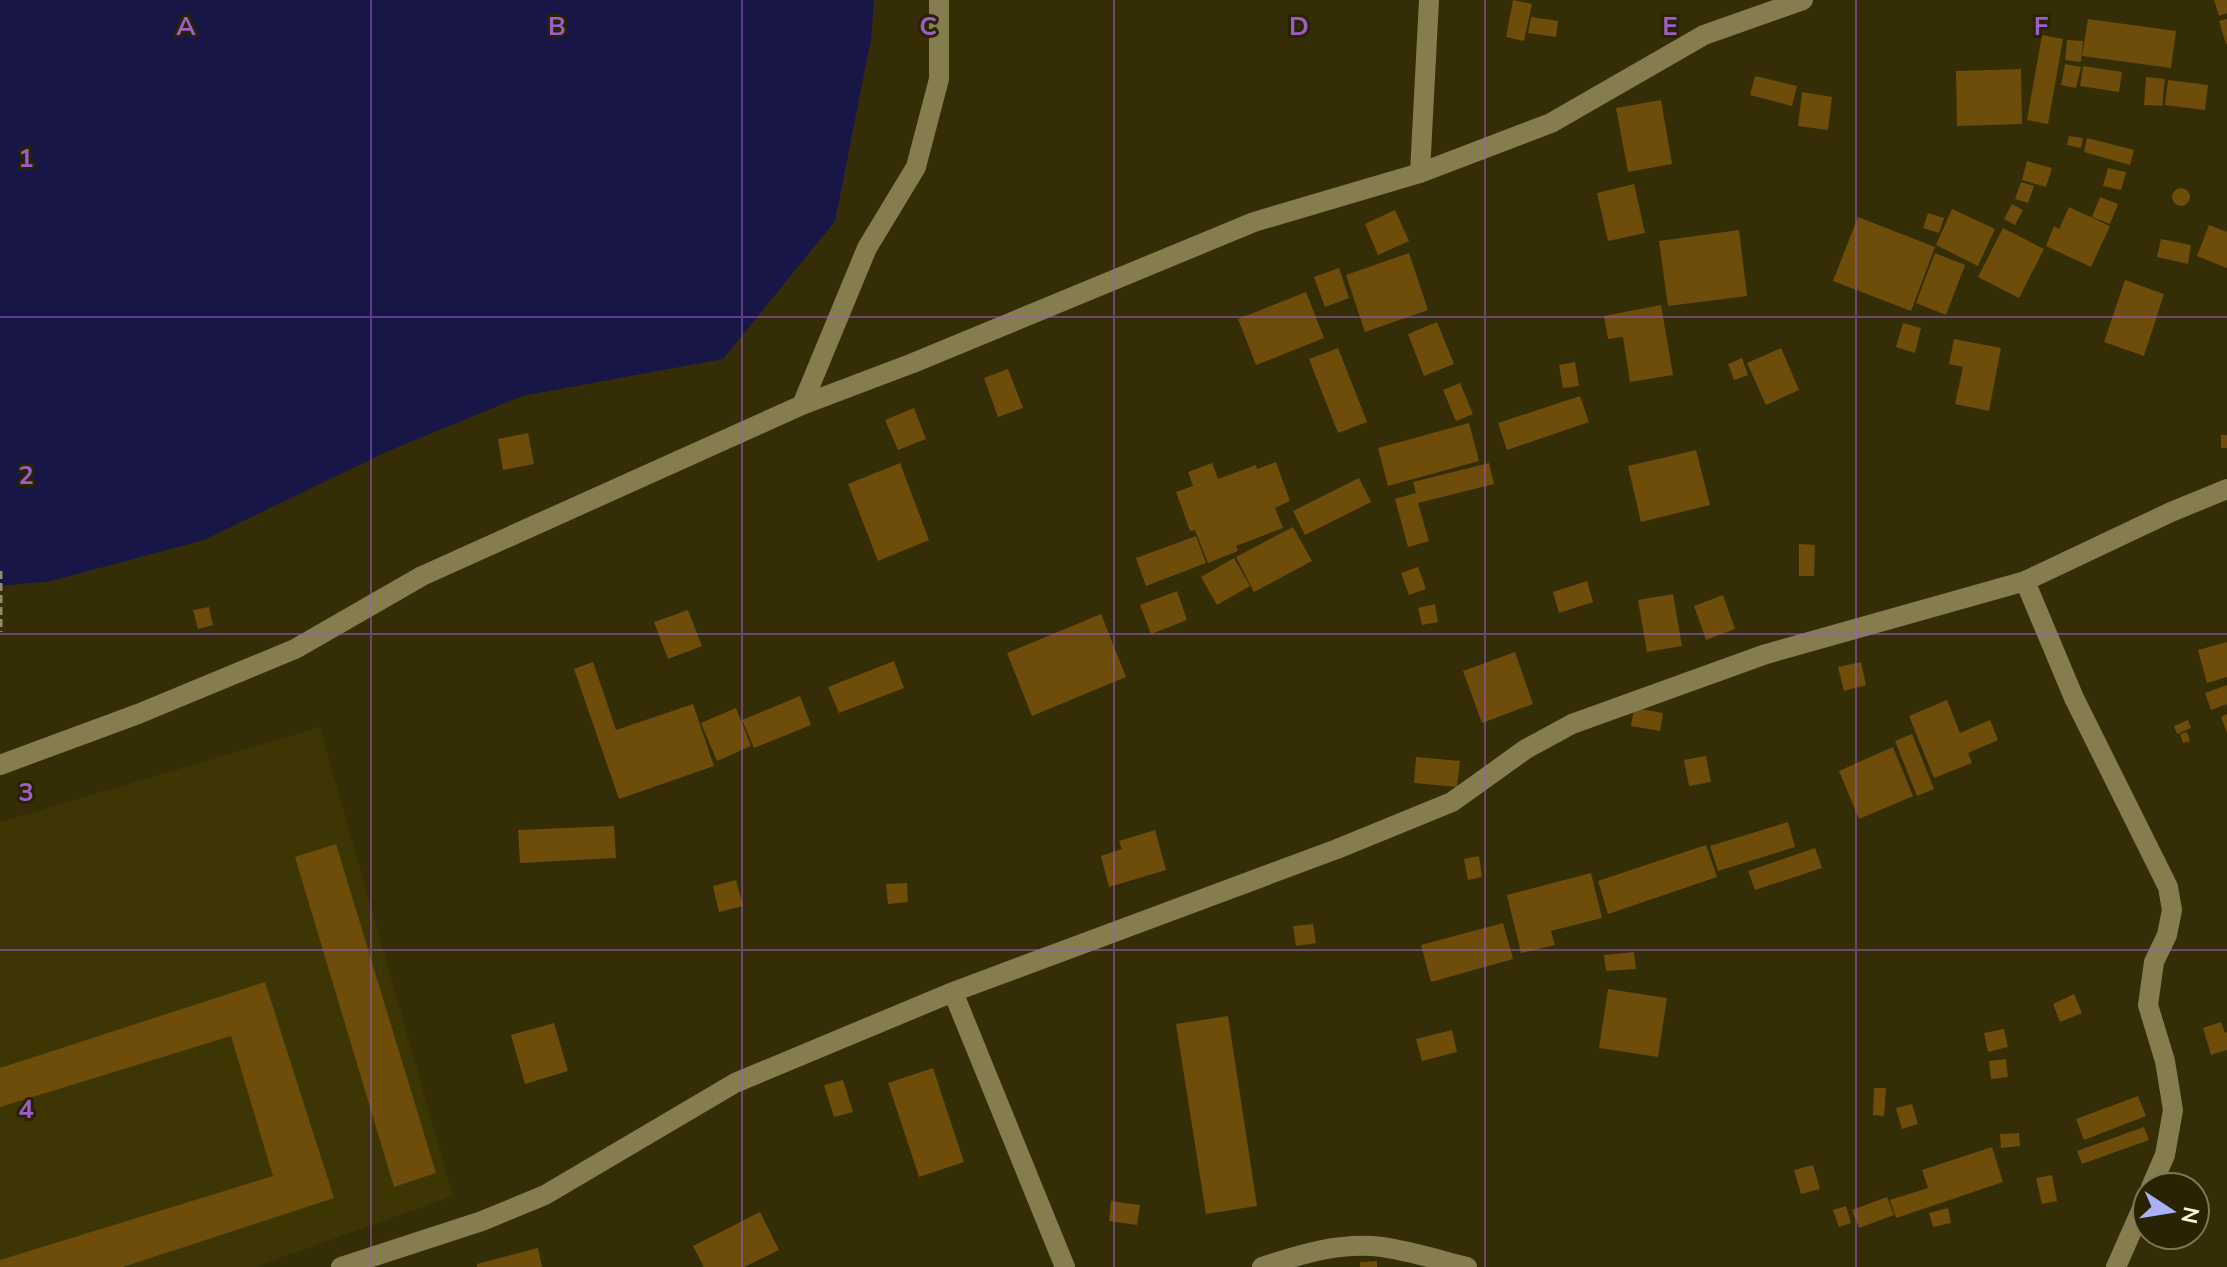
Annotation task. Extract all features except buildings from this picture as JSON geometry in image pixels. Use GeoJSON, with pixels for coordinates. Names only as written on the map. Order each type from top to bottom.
{"type":"FeatureCollection","features":[{"type":"Feature","properties":{"kind":"street"},"geometry":{"type":"LineString","coordinates":[[802,405],[867,248],[916,167],[939,79],[939,0]]}},
{"type":"Feature","properties":{"kind":"street"},"geometry":{"type":"LineString","coordinates":[[1420,173],[1429,0]]}},
{"type":"Feature","properties":{"kind":"street"},"geometry":{"type":"LineString","coordinates":[[0,765],[138,714],[295,649],[422,576],[802,405],[913,363],[1254,222],[1420,173],[1551,123],[1704,35],[1803,0]]}},
{"type":"Feature","properties":{"kind":"street"},"geometry":{"type":"LineString","coordinates":[[341,1267],[482,1221],[545,1195],[735,1083],[953,992],[1337,849],[1452,802],[1526,749],[1572,724],[1766,654],[2025,581],[2227,489]]}},
{"type":"Feature","properties":{"kind":"street"},"geometry":{"type":"LineString","coordinates":[[2025,581],[2074,698],[2168,887],[2172,910],[2167,935],[2154,962],[2148,1005],[2165,1061],[2173,1110],[2165,1155],[2158,1171]]}},
{"type":"Feature","properties":{"kind":"street"},"geometry":{"type":"LineString","coordinates":[[953,992],[1065,1267]]}},
{"type":"Feature","properties":{"kind":"street"},"geometry":{"type":"LineString","coordinates":[[2116,1267],[2131,1233]]}},
{"type":"Feature","properties":{"kind":"street"},"geometry":{"type":"LineString","coordinates":[[1262,1267],[1308,1252],[1382,1247],[1467,1267]]}},
{"type":"Feature","properties":{"kind":"path"},"geometry":{"type":"LineString","coordinates":[[0,571],[0,632]]}},
{"type":"Feature","properties":{"kind":"shaded area"},"geometry":{"type":"Polygon","coordinates":[[[0,0],[874,0],[871,39],[835,221],[723,359],[522,396],[386,452],[204,540],[51,581],[0,586],[0,0]]]}},
{"type":"Feature","properties":{"kind":"shaded area"},"geometry":{"type":"Polygon","coordinates":[[[320,727],[453,1196],[255,1267],[0,1267],[0,822],[320,727]]]}}]}
